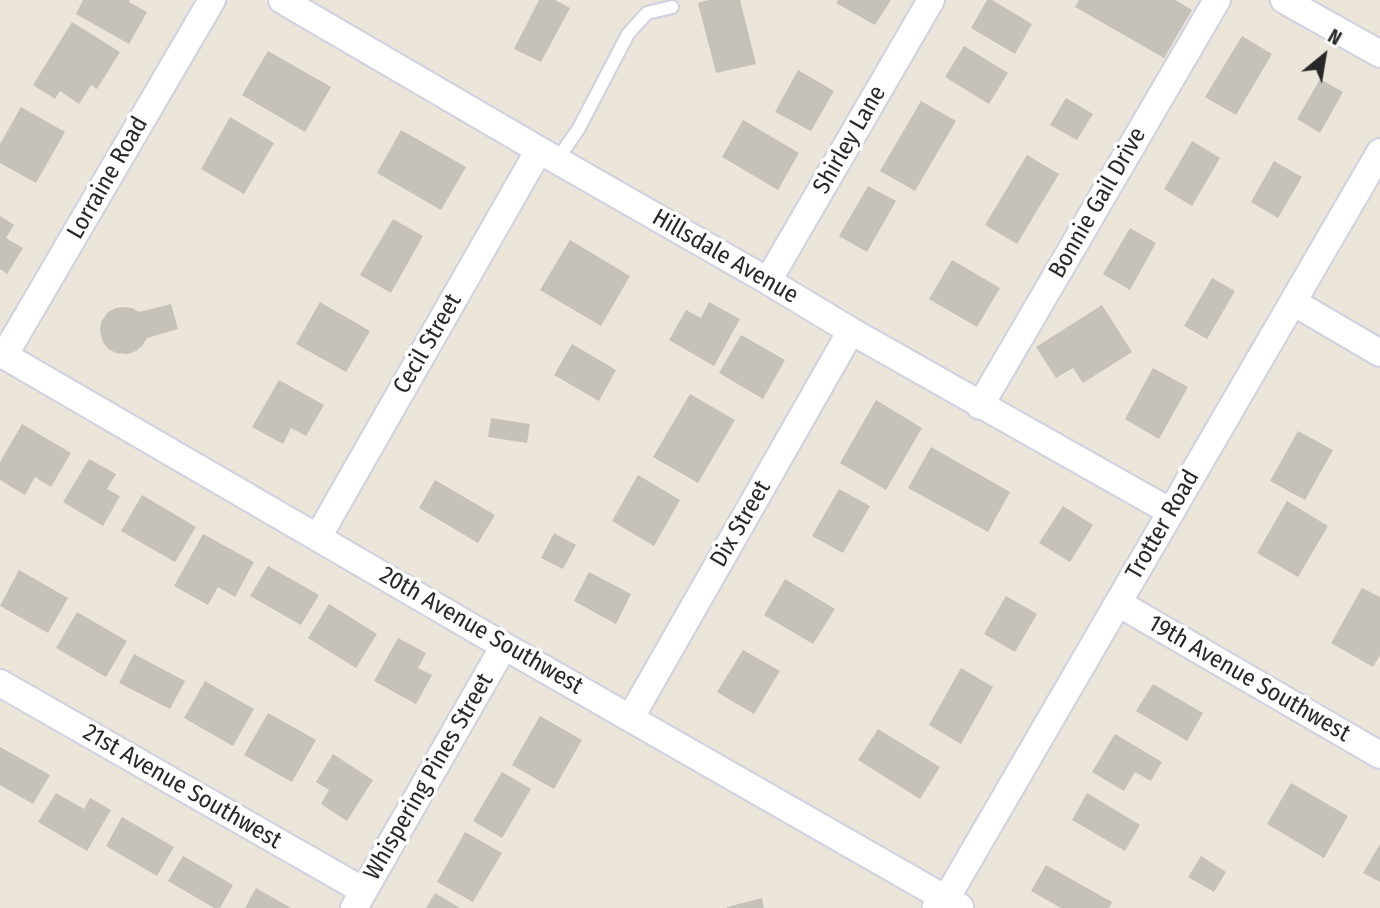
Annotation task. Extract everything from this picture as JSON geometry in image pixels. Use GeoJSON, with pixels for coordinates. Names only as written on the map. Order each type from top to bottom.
{"type":"FeatureCollection","features":[{"type":"Feature","properties":{"kind":"street","name":"Lorraine Road"},"geometry":{"type":"LineString","coordinates":[[2,354],[212,0]]}},
{"type":"Feature","properties":{"kind":"street","name":"Hillsdale Avenue"},"geometry":{"type":"LineString","coordinates":[[282,0],[980,406],[1171,512]]}},
{"type":"Feature","properties":{"kind":"street","name":"Shirley Lane"},"geometry":{"type":"LineString","coordinates":[[768,281],[931,0]]}},
{"type":"Feature","properties":{"kind":"street","name":"Bonnie Gail Drive"},"geometry":{"type":"LineString","coordinates":[[980,406],[1217,0]]}},
{"type":"Feature","properties":{"kind":"street"},"geometry":{"type":"LineString","coordinates":[[1284,0],[1380,54]]}},
{"type":"Feature","properties":{"kind":"street","name":"Trotter Road"},"geometry":{"type":"LineString","coordinates":[[949,905],[1118,603],[1380,152]]}},
{"type":"Feature","properties":{"kind":"street","name":"Cecil Street"},"geometry":{"type":"LineString","coordinates":[[318,537],[548,155]]}},
{"type":"Feature","properties":{"kind":"street"},"geometry":{"type":"LineString","coordinates":[[1293,302],[1380,353]]}},
{"type":"Feature","properties":{"kind":"street","name":"Dix Street"},"geometry":{"type":"LineString","coordinates":[[631,717],[851,331]]}},
{"type":"Feature","properties":{"kind":"street","name":"20th Avenue Southwest"},"geometry":{"type":"LineString","coordinates":[[2,354],[631,717],[949,905]]}},
{"type":"Feature","properties":{"kind":"street","name":"19th Avenue Southwest"},"geometry":{"type":"LineString","coordinates":[[1118,603],[1380,755]]}},
{"type":"Feature","properties":{"kind":"street","name":"Whispering Pines Street"},"geometry":{"type":"LineString","coordinates":[[359,900],[504,646]]}},
{"type":"Feature","properties":{"kind":"street","name":"21st Avenue Southwest"},"geometry":{"type":"LineString","coordinates":[[0,683],[359,900]]}},
{"type":"Feature","properties":{"kind":"lane"},"geometry":{"type":"LineString","coordinates":[[548,155],[579,128],[628,34],[647,13],[672,7]]}},
{"type":"Feature","properties":{"kind":"building"},"geometry":{"type":"Polygon","coordinates":[[[83,0],[130,0],[129,2],[147,12],[129,44],[76,14],[83,0]]]}},
{"type":"Feature","properties":{"kind":"building"},"geometry":{"type":"Polygon","coordinates":[[[539,0],[555,0],[570,8],[541,62],[514,49],[539,0]]]}},
{"type":"Feature","properties":{"kind":"building"},"geometry":{"type":"Polygon","coordinates":[[[709,0],[740,0],[756,64],[716,73],[698,3],[709,0]]]}},
{"type":"Feature","properties":{"kind":"building"},"geometry":{"type":"Polygon","coordinates":[[[838,0],[891,0],[875,25],[836,3],[838,0]]]}},
{"type":"Feature","properties":{"kind":"building"},"geometry":{"type":"Polygon","coordinates":[[[987,0],[992,0],[1032,24],[1015,54],[971,28],[987,0]]]}},
{"type":"Feature","properties":{"kind":"building"},"geometry":{"type":"Polygon","coordinates":[[[1079,0],[1175,0],[1192,10],[1164,58],[1075,7],[1079,0]]]}},
{"type":"Feature","properties":{"kind":"building"},"geometry":{"type":"Polygon","coordinates":[[[72,22],[120,52],[97,89],[91,85],[79,104],[60,91],[55,99],[33,85],[72,22]]]}},
{"type":"Feature","properties":{"kind":"building"},"geometry":{"type":"Polygon","coordinates":[[[1242,36],[1272,54],[1236,115],[1205,97],[1242,36]]]}},
{"type":"Feature","properties":{"kind":"building"},"geometry":{"type":"Polygon","coordinates":[[[964,46],[1008,73],[989,104],[945,77],[964,46]]]}},
{"type":"Feature","properties":{"kind":"building"},"geometry":{"type":"Polygon","coordinates":[[[268,51],[331,87],[305,132],[242,95],[268,51]]]}},
{"type":"Feature","properties":{"kind":"building"},"geometry":{"type":"Polygon","coordinates":[[[798,70],[834,91],[811,131],[775,112],[798,70]]]}},
{"type":"Feature","properties":{"kind":"building"},"geometry":{"type":"Polygon","coordinates":[[[1320,79],[1343,92],[1320,133],[1297,119],[1320,79]]]}},
{"type":"Feature","properties":{"kind":"building"},"geometry":{"type":"Polygon","coordinates":[[[1066,98],[1093,114],[1077,140],[1050,125],[1066,98]]]}},
{"type":"Feature","properties":{"kind":"building"},"geometry":{"type":"Polygon","coordinates":[[[921,101],[956,121],[915,191],[880,171],[921,101]]]}},
{"type":"Feature","properties":{"kind":"building"},"geometry":{"type":"Polygon","coordinates":[[[21,107],[65,132],[36,183],[0,163],[0,144],[21,107]]]}},
{"type":"Feature","properties":{"kind":"building"},"geometry":{"type":"Polygon","coordinates":[[[230,117],[274,143],[244,194],[201,169],[230,117]]]}},
{"type":"Feature","properties":{"kind":"building"},"geometry":{"type":"Polygon","coordinates":[[[743,120],[799,153],[778,190],[722,157],[743,120]]]}},
{"type":"Feature","properties":{"kind":"building"},"geometry":{"type":"Polygon","coordinates":[[[401,130],[466,167],[441,210],[377,173],[401,130]]]}},
{"type":"Feature","properties":{"kind":"building"},"geometry":{"type":"Polygon","coordinates":[[[1192,141],[1220,158],[1192,206],[1164,189],[1192,141]]]}},
{"type":"Feature","properties":{"kind":"building"},"geometry":{"type":"Polygon","coordinates":[[[1027,155],[1059,174],[1017,244],[985,225],[1027,155]]]}},
{"type":"Feature","properties":{"kind":"building"},"geometry":{"type":"Polygon","coordinates":[[[1274,161],[1302,177],[1278,218],[1251,202],[1274,161]]]}},
{"type":"Feature","properties":{"kind":"building"},"geometry":{"type":"Polygon","coordinates":[[[868,186],[896,201],[867,252],[839,236],[868,186]]]}},
{"type":"Feature","properties":{"kind":"building"},"geometry":{"type":"Polygon","coordinates":[[[0,216],[14,225],[6,238],[23,248],[7,274],[0,269],[0,216]]]}},
{"type":"Feature","properties":{"kind":"building"},"geometry":{"type":"Polygon","coordinates":[[[393,219],[423,236],[391,293],[360,275],[393,219]]]}},
{"type":"Feature","properties":{"kind":"building"},"geometry":{"type":"Polygon","coordinates":[[[1130,228],[1156,243],[1130,290],[1103,274],[1130,228]]]}},
{"type":"Feature","properties":{"kind":"building"},"geometry":{"type":"Polygon","coordinates":[[[570,240],[630,276],[601,326],[540,290],[570,240]]]}},
{"type":"Feature","properties":{"kind":"building"},"geometry":{"type":"Polygon","coordinates":[[[952,260],[1000,288],[977,327],[929,299],[952,260]]]}},
{"type":"Feature","properties":{"kind":"building"},"geometry":{"type":"Polygon","coordinates":[[[1212,278],[1235,291],[1207,339],[1184,326],[1212,278]]]}},
{"type":"Feature","properties":{"kind":"building"},"geometry":{"type":"Polygon","coordinates":[[[320,302],[370,331],[346,372],[296,344],[320,302]]]}},
{"type":"Feature","properties":{"kind":"building"},"geometry":{"type":"Polygon","coordinates":[[[709,302],[740,319],[714,366],[669,340],[686,310],[701,318],[709,302]]]}},
{"type":"Feature","properties":{"kind":"building"},"geometry":{"type":"Polygon","coordinates":[[[171,304],[178,329],[147,338],[142,346],[128,354],[116,353],[108,349],[103,342],[101,322],[108,312],[124,307],[139,312],[171,304]]]}},
{"type":"Feature","properties":{"kind":"building"},"geometry":{"type":"Polygon","coordinates":[[[1102,305],[1132,352],[1083,383],[1073,368],[1056,378],[1036,347],[1102,305]]]}},
{"type":"Feature","properties":{"kind":"building"},"geometry":{"type":"Polygon","coordinates":[[[741,335],[785,360],[763,399],[719,373],[741,335]]]}},
{"type":"Feature","properties":{"kind":"building"},"geometry":{"type":"Polygon","coordinates":[[[572,344],[616,370],[599,401],[554,375],[572,344]]]}},
{"type":"Feature","properties":{"kind":"building"},"geometry":{"type":"Polygon","coordinates":[[[1153,368],[1188,387],[1159,439],[1125,419],[1153,368]]]}},
{"type":"Feature","properties":{"kind":"building"},"geometry":{"type":"Polygon","coordinates":[[[279,380],[324,405],[306,436],[291,428],[283,444],[252,427],[279,380]]]}},
{"type":"Feature","properties":{"kind":"building"},"geometry":{"type":"Polygon","coordinates":[[[690,394],[735,420],[698,483],[653,457],[690,394]]]}},
{"type":"Feature","properties":{"kind":"building"},"geometry":{"type":"Polygon","coordinates":[[[876,400],[922,428],[886,490],[840,463],[876,400]]]}},
{"type":"Feature","properties":{"kind":"building"},"geometry":{"type":"Polygon","coordinates":[[[491,418],[530,424],[527,443],[488,437],[491,418]]]}},
{"type":"Feature","properties":{"kind":"building"},"geometry":{"type":"Polygon","coordinates":[[[22,424],[71,453],[51,487],[35,477],[25,495],[0,480],[0,462],[22,424]]]}},
{"type":"Feature","properties":{"kind":"building"},"geometry":{"type":"Polygon","coordinates":[[[1298,431],[1333,450],[1305,500],[1270,481],[1298,431]]]}},
{"type":"Feature","properties":{"kind":"building"},"geometry":{"type":"Polygon","coordinates":[[[931,447],[1010,492],[988,532],[908,488],[931,447]]]}},
{"type":"Feature","properties":{"kind":"building"},"geometry":{"type":"Polygon","coordinates":[[[89,459],[116,474],[107,489],[120,496],[103,526],[63,502],[89,459]]]}},
{"type":"Feature","properties":{"kind":"building"},"geometry":{"type":"Polygon","coordinates":[[[638,475],[680,500],[654,546],[612,521],[638,475]]]}},
{"type":"Feature","properties":{"kind":"building"},"geometry":{"type":"Polygon","coordinates":[[[435,480],[495,515],[478,543],[419,508],[435,480]]]}},
{"type":"Feature","properties":{"kind":"building"},"geometry":{"type":"Polygon","coordinates":[[[839,489],[870,506],[843,553],[812,536],[839,489]]]}},
{"type":"Feature","properties":{"kind":"building"},"geometry":{"type":"Polygon","coordinates":[[[142,495],[196,527],[175,562],[121,531],[142,495]]]}},
{"type":"Feature","properties":{"kind":"building"},"geometry":{"type":"Polygon","coordinates":[[[1287,501],[1328,526],[1298,577],[1257,553],[1287,501]]]}},
{"type":"Feature","properties":{"kind":"building"},"geometry":{"type":"Polygon","coordinates":[[[1063,506],[1093,525],[1070,562],[1039,543],[1063,506]]]}},
{"type":"Feature","properties":{"kind":"building"},"geometry":{"type":"Polygon","coordinates":[[[554,533],[576,545],[563,569],[541,558],[554,533]]]}},
{"type":"Feature","properties":{"kind":"building"},"geometry":{"type":"Polygon","coordinates":[[[203,534],[254,562],[235,597],[218,587],[208,605],[174,586],[203,534]]]}},
{"type":"Feature","properties":{"kind":"building"},"geometry":{"type":"Polygon","coordinates":[[[268,566],[319,595],[301,625],[250,596],[268,566]]]}},
{"type":"Feature","properties":{"kind":"building"},"geometry":{"type":"Polygon","coordinates":[[[19,570],[68,598],[48,633],[0,606],[19,570]]]}},
{"type":"Feature","properties":{"kind":"building"},"geometry":{"type":"Polygon","coordinates":[[[589,572],[631,594],[616,624],[574,601],[589,572]]]}},
{"type":"Feature","properties":{"kind":"building"},"geometry":{"type":"Polygon","coordinates":[[[785,579],[835,609],[813,644],[764,615],[785,579]]]}},
{"type":"Feature","properties":{"kind":"building"},"geometry":{"type":"Polygon","coordinates":[[[1362,588],[1380,597],[1380,655],[1373,667],[1331,643],[1362,588]]]}},
{"type":"Feature","properties":{"kind":"building"},"geometry":{"type":"Polygon","coordinates":[[[1006,596],[1037,614],[1015,652],[984,634],[1006,596]]]}},
{"type":"Feature","properties":{"kind":"building"},"geometry":{"type":"Polygon","coordinates":[[[329,604],[377,634],[356,668],[308,638],[329,604]]]}},
{"type":"Feature","properties":{"kind":"building"},"geometry":{"type":"Polygon","coordinates":[[[77,612],[127,641],[106,677],[56,648],[77,612]]]}},
{"type":"Feature","properties":{"kind":"building"},"geometry":{"type":"Polygon","coordinates":[[[398,638],[426,653],[418,668],[432,675],[416,704],[374,681],[398,638]]]}},
{"type":"Feature","properties":{"kind":"building"},"geometry":{"type":"Polygon","coordinates":[[[743,650],[780,671],[754,714],[717,692],[743,650]]]}},
{"type":"Feature","properties":{"kind":"building"},"geometry":{"type":"Polygon","coordinates":[[[134,654],[185,681],[170,709],[119,683],[134,654]]]}},
{"type":"Feature","properties":{"kind":"building"},"geometry":{"type":"Polygon","coordinates":[[[961,668],[993,687],[961,744],[929,725],[961,668]]]}},
{"type":"Feature","properties":{"kind":"building"},"geometry":{"type":"Polygon","coordinates":[[[205,681],[254,709],[233,746],[184,718],[205,681]]]}},
{"type":"Feature","properties":{"kind":"building"},"geometry":{"type":"Polygon","coordinates":[[[1153,684],[1203,713],[1187,741],[1136,711],[1153,684]]]}},
{"type":"Feature","properties":{"kind":"building"},"geometry":{"type":"Polygon","coordinates":[[[268,713],[316,740],[292,782],[244,755],[268,713]]]}},
{"type":"Feature","properties":{"kind":"building"},"geometry":{"type":"Polygon","coordinates":[[[540,716],[582,740],[554,789],[512,765],[540,716]]]}},
{"type":"Feature","properties":{"kind":"building"},"geometry":{"type":"Polygon","coordinates":[[[878,729],[940,767],[920,799],[858,760],[878,729]]]}},
{"type":"Feature","properties":{"kind":"building"},"geometry":{"type":"Polygon","coordinates":[[[1115,734],[1162,762],[1151,781],[1135,772],[1124,791],[1092,772],[1115,734]]]}},
{"type":"Feature","properties":{"kind":"building"},"geometry":{"type":"Polygon","coordinates":[[[0,747],[50,775],[33,804],[0,785],[0,747]]]}},
{"type":"Feature","properties":{"kind":"building"},"geometry":{"type":"Polygon","coordinates":[[[333,754],[373,780],[347,821],[321,804],[329,790],[316,782],[333,754]]]}},
{"type":"Feature","properties":{"kind":"building"},"geometry":{"type":"Polygon","coordinates":[[[502,772],[531,789],[502,838],[473,821],[502,772]]]}},
{"type":"Feature","properties":{"kind":"building"},"geometry":{"type":"Polygon","coordinates":[[[1291,783],[1348,816],[1324,858],[1267,824],[1291,783]]]}},
{"type":"Feature","properties":{"kind":"building"},"geometry":{"type":"Polygon","coordinates":[[[56,793],[84,809],[90,798],[111,810],[87,851],[38,822],[56,793]]]}},
{"type":"Feature","properties":{"kind":"building"},"geometry":{"type":"Polygon","coordinates":[[[1087,793],[1140,825],[1125,851],[1072,820],[1087,793]]]}},
{"type":"Feature","properties":{"kind":"building"},"geometry":{"type":"Polygon","coordinates":[[[122,817],[174,847],[157,876],[106,846],[122,817]]]}},
{"type":"Feature","properties":{"kind":"building"},"geometry":{"type":"Polygon","coordinates":[[[465,832],[502,853],[473,902],[437,882],[465,832]]]}},
{"type":"Feature","properties":{"kind":"building"},"geometry":{"type":"Polygon","coordinates":[[[1380,844],[1380,882],[1363,873],[1380,844]]]}},
{"type":"Feature","properties":{"kind":"building"},"geometry":{"type":"Polygon","coordinates":[[[183,856],[233,885],[220,908],[214,908],[168,881],[183,856]]]}},
{"type":"Feature","properties":{"kind":"building"},"geometry":{"type":"Polygon","coordinates":[[[1201,856],[1226,872],[1214,892],[1188,877],[1201,856]]]}},
{"type":"Feature","properties":{"kind":"building"},"geometry":{"type":"Polygon","coordinates":[[[1046,865],[1112,902],[1109,908],[1061,908],[1031,891],[1046,865]]]}},
{"type":"Feature","properties":{"kind":"building"},"geometry":{"type":"Polygon","coordinates":[[[256,888],[291,908],[245,908],[256,888]]]}},
{"type":"Feature","properties":{"kind":"building"},"geometry":{"type":"Polygon","coordinates":[[[435,893],[460,908],[426,908],[435,893]]]}},
{"type":"Feature","properties":{"kind":"building"},"geometry":{"type":"Polygon","coordinates":[[[762,898],[764,908],[727,908],[727,907],[762,898]]]}}]}
